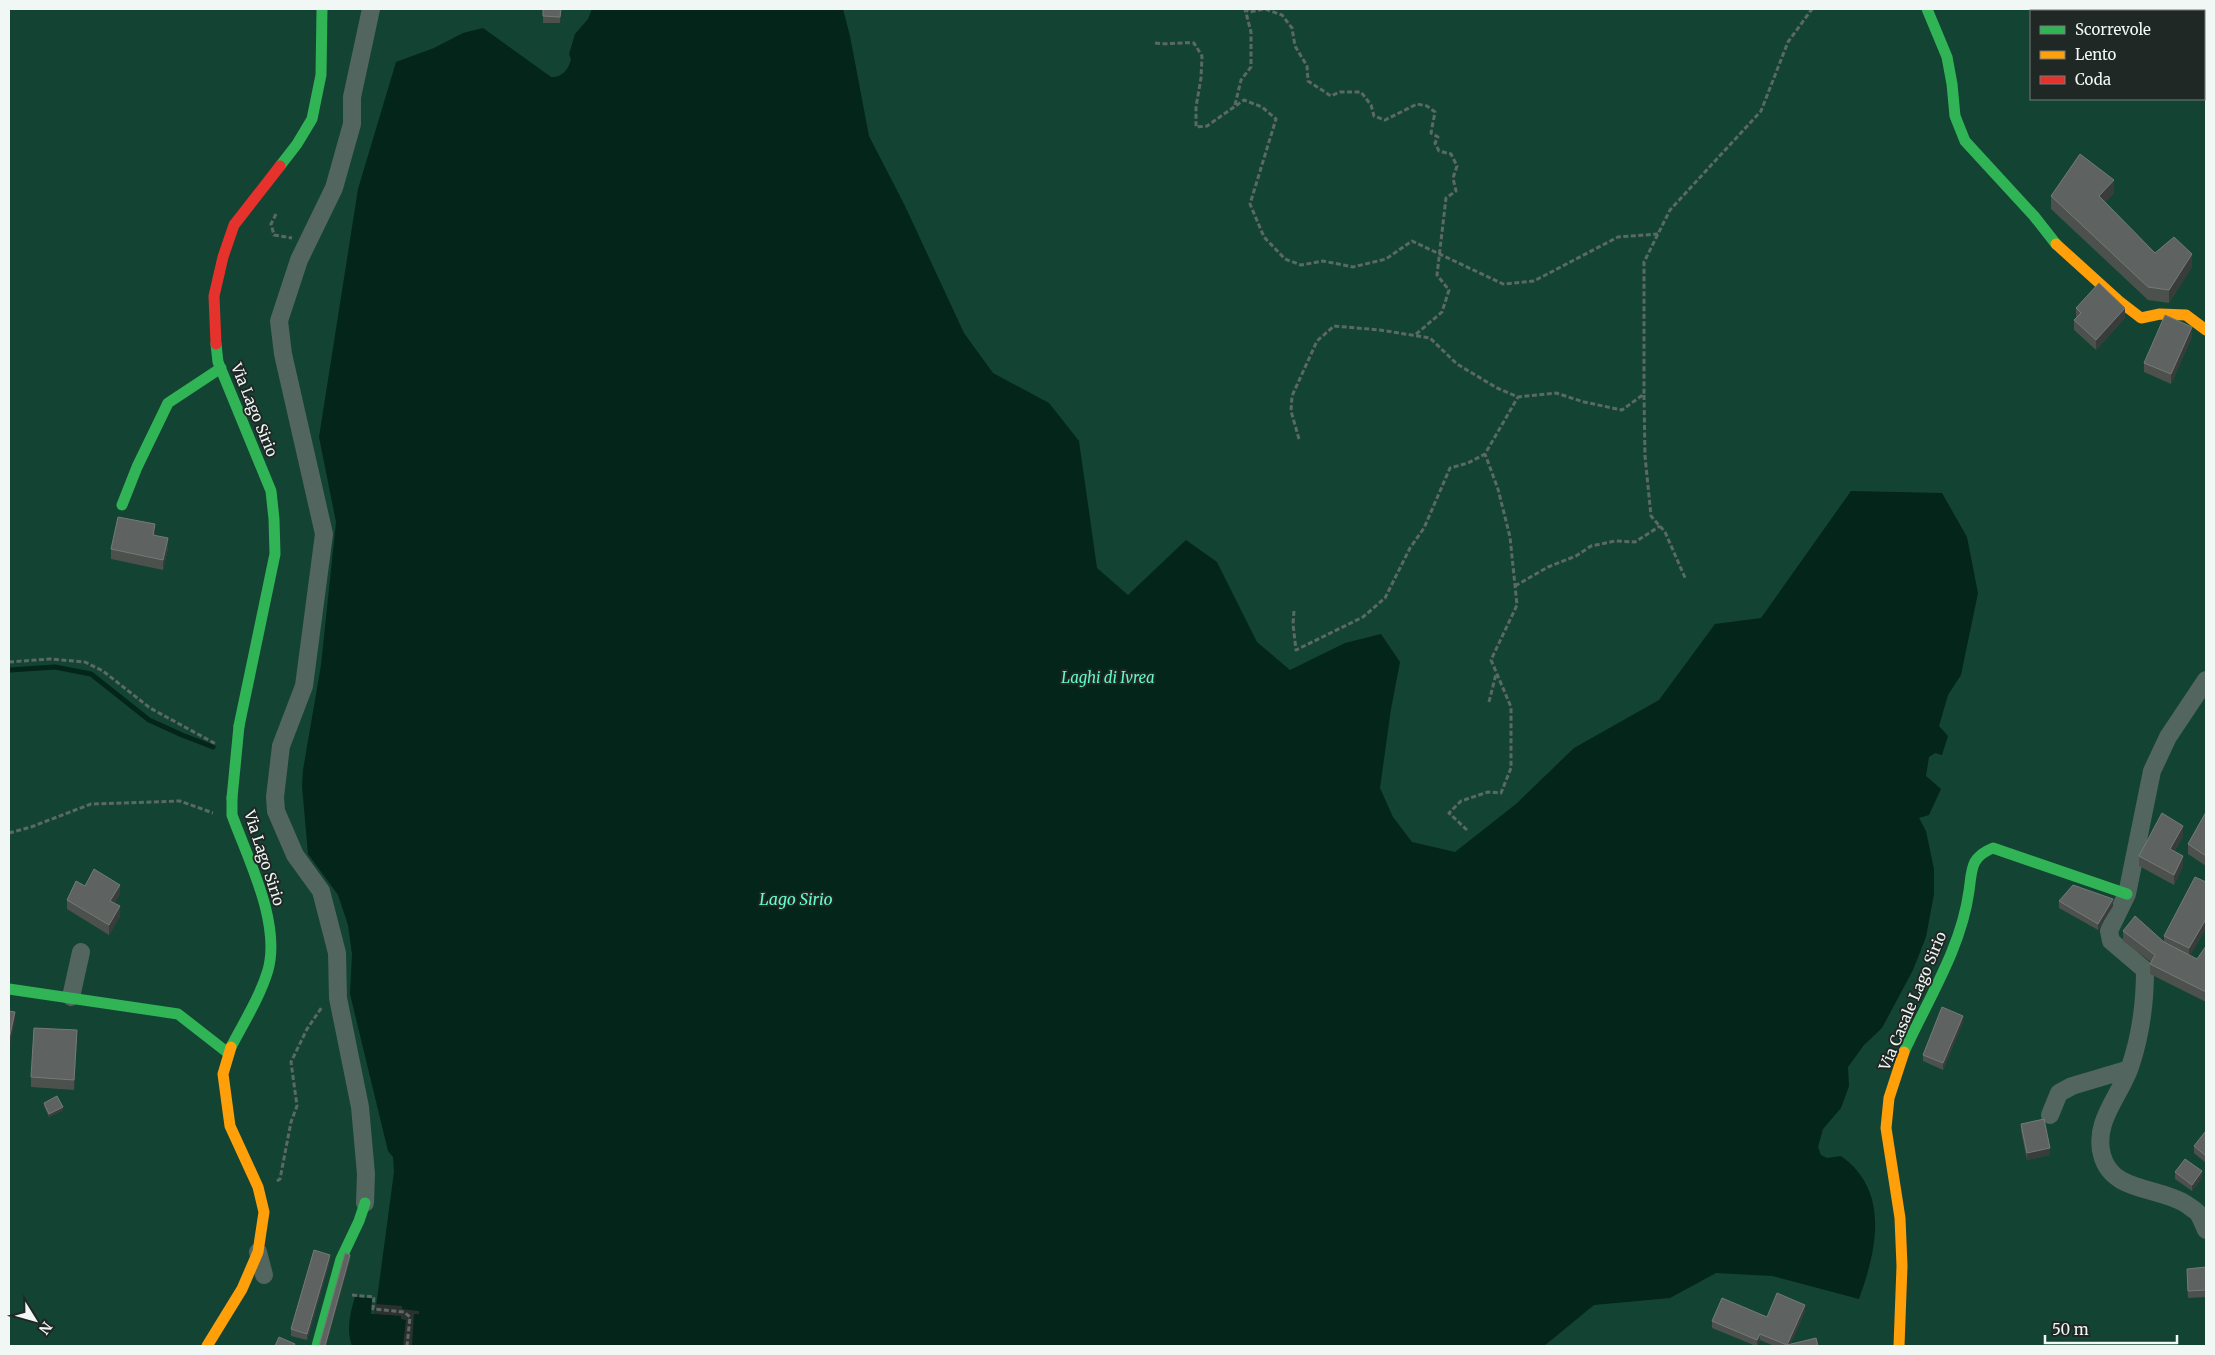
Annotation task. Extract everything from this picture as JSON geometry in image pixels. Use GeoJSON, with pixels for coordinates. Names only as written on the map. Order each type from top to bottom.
{"type":"FeatureCollection","features":[{"type":"Feature","properties":{"kind":"street","name":"Via Lago Sirio"},"geometry":{"type":"LineString","coordinates":[[208,1346],[242,1289],[258,1252],[264,1212],[258,1187],[230,1126],[223,1074],[228,1053],[257,996],[268,969],[271,939],[268,913],[232,815],[232,798],[239,726],[275,554],[271,491],[221,368],[214,327],[214,296],[223,258],[234,226],[297,144],[312,119],[321,75],[322,9]]}},
{"type":"Feature","properties":{"kind":"street"},"geometry":{"type":"LineString","coordinates":[[317,1346],[341,1259],[354,1234],[365,1203],[366,1174],[360,1107],[338,998],[337,953],[321,891],[295,855],[276,811],[275,796],[281,746],[304,686],[324,534],[283,354],[279,321],[299,260],[334,188],[352,124],[352,98],[371,9]]}},
{"type":"Feature","properties":{"kind":"street"},"geometry":{"type":"LineString","coordinates":[[1927,9],[1941,42],[1951,73],[1953,109],[1957,128],[1965,141],[2034,216],[2056,244],[2119,301],[2141,318],[2160,314],[2186,315],[2206,330]]}},
{"type":"Feature","properties":{"kind":"street"},"geometry":{"type":"LineString","coordinates":[[122,505],[137,467],[168,403],[221,368]]}},
{"type":"Feature","properties":{"kind":"street"},"geometry":{"type":"LineString","coordinates":[[2206,680],[2168,736],[2152,771],[2127,894],[2109,931],[2111,941],[2145,970],[2145,1003],[2138,1039],[2129,1069],[2111,1103],[2100,1134],[2101,1154],[2106,1167],[2115,1178],[2179,1200],[2197,1212],[2206,1230]]}},
{"type":"Feature","properties":{"kind":"street","name":"Via Casale Lago Sirio"},"geometry":{"type":"LineString","coordinates":[[1899,1346],[1901,1306],[1900,1217],[1888,1153],[1886,1126],[1889,1098],[1906,1047],[1928,1004],[1957,938],[1973,867],[1981,854],[1993,848],[2127,894]]}},
{"type":"Feature","properties":{"kind":"street"},"geometry":{"type":"LineString","coordinates":[[71,997],[81,952]]}},
{"type":"Feature","properties":{"kind":"street"},"geometry":{"type":"LineString","coordinates":[[9,989],[178,1014],[228,1053]]}},
{"type":"Feature","properties":{"kind":"street"},"geometry":{"type":"LineString","coordinates":[[2050,1115],[2059,1093],[2072,1086],[2129,1069]]}},
{"type":"Feature","properties":{"kind":"street"},"geometry":{"type":"LineString","coordinates":[[258,1252],[264,1275]]}},
{"type":"Feature","properties":{"kind":"path"},"geometry":{"type":"LineString","coordinates":[[1234,106],[1241,80],[1251,67],[1251,32],[1245,9]]}},
{"type":"Feature","properties":{"kind":"path"},"geometry":{"type":"LineString","coordinates":[[1245,9],[1249,12],[1265,9],[1282,15],[1292,28],[1295,46],[1307,66],[1308,81],[1331,96],[1340,92],[1362,92],[1371,105],[1374,116],[1385,120],[1418,104],[1427,106],[1435,112],[1431,133],[1438,138],[1435,143],[1439,151],[1451,154],[1456,166],[1453,178],[1456,191],[1446,198],[1437,275],[1449,290],[1442,312],[1414,336]]}},
{"type":"Feature","properties":{"kind":"path"},"geometry":{"type":"LineString","coordinates":[[1686,580],[1665,532],[1652,516],[1645,456],[1644,262],[1670,210],[1762,111],[1788,42],[1812,9]]}},
{"type":"Feature","properties":{"kind":"path"},"geometry":{"type":"LineString","coordinates":[[1155,43],[1170,45],[1182,42],[1194,43],[1202,56],[1202,78],[1196,107],[1196,127],[1207,126],[1244,100],[1262,107],[1276,119],[1250,204],[1264,237],[1285,259],[1301,265],[1322,261],[1353,267],[1386,259],[1412,241],[1503,284],[1534,281],[1618,237],[1658,234]]}},
{"type":"Feature","properties":{"kind":"path"},"geometry":{"type":"LineString","coordinates":[[1299,439],[1291,411],[1292,396],[1317,341],[1334,326],[1380,330],[1430,338],[1457,364],[1497,388],[1518,397],[1556,393],[1584,402],[1622,410],[1644,394]]}},
{"type":"Feature","properties":{"kind":"path"},"geometry":{"type":"LineString","coordinates":[[1294,611],[1293,624],[1296,650],[1363,617],[1385,598],[1410,548],[1424,528],[1450,468],[1485,454],[1518,397]]}},
{"type":"Feature","properties":{"kind":"path"},"geometry":{"type":"LineString","coordinates":[[1467,830],[1450,813],[1461,801],[1488,792],[1501,793],[1511,768],[1511,707],[1491,660],[1517,605],[1510,537],[1498,489],[1485,454]]}},
{"type":"Feature","properties":{"kind":"path"},"geometry":{"type":"LineString","coordinates":[[1515,586],[1548,567],[1576,556],[1591,546],[1615,541],[1635,542],[1660,526]]}},
{"type":"Feature","properties":{"kind":"path"},"geometry":{"type":"LineString","coordinates":[[9,662],[50,659],[86,662],[103,671],[150,708],[214,742],[221,749]]}},
{"type":"Feature","properties":{"kind":"path"},"geometry":{"type":"LineString","coordinates":[[1489,702],[1497,674]]}},
{"type":"Feature","properties":{"kind":"path"},"geometry":{"type":"LineString","coordinates":[[9,833],[31,827],[91,804],[180,801],[209,813],[232,815]]}},
{"type":"Feature","properties":{"kind":"path"},"geometry":{"type":"LineString","coordinates":[[258,1187],[269,1186],[280,1179],[291,1122],[297,1106],[291,1062],[307,1029],[338,985]]}},
{"type":"Feature","properties":{"kind":"path"},"geometry":{"type":"LineString","coordinates":[[347,1294],[374,1297],[373,1309],[404,1312],[410,1318],[408,1346]]}},
{"type":"Feature","properties":{"kind":"green space","name":"Laghi di Ivrea"},"geometry":{"type":"Polygon","coordinates":[[[9,9],[2206,9],[2206,1346],[9,1346],[9,9]]]}},
{"type":"Feature","properties":{"kind":"water","name":"Lago Sirio"},"geometry":{"type":"Polygon","coordinates":[[[592,9],[843,9],[869,136],[905,206],[964,333],[993,373],[1049,403],[1079,441],[1097,568],[1128,595],[1186,540],[1217,562],[1257,642],[1290,670],[1345,643],[1381,634],[1400,662],[1391,709],[1380,788],[1393,817],[1412,842],[1455,852],[1516,804],[1574,748],[1659,700],[1715,624],[1761,618],[1851,491],[1942,493],[1967,537],[1978,593],[1961,675],[1948,695],[1939,726],[1948,736],[1942,755],[1935,753],[1929,757],[1926,776],[1941,789],[1929,815],[1919,818],[1926,831],[1934,869],[1934,894],[1926,937],[1913,970],[1882,1028],[1864,1045],[1848,1067],[1849,1086],[1841,1108],[1823,1129],[1818,1147],[1821,1155],[1827,1158],[1841,1156],[1857,1170],[1867,1186],[1873,1203],[1874,1241],[1871,1260],[1859,1299],[1772,1276],[1716,1273],[1670,1298],[1594,1305],[1544,1346],[352,1346],[349,1328],[355,1297],[372,1298],[371,1314],[375,1314],[394,1172],[393,1157],[388,1151],[350,994],[352,954],[348,925],[338,895],[308,854],[302,786],[321,665],[336,522],[319,437],[358,189],[396,62],[434,48],[463,33],[483,28],[551,77],[555,77],[564,72],[569,66],[571,59],[569,54],[575,34],[588,19],[592,9]]]}},
{"type":"Feature","properties":{"kind":"pier"},"geometry":{"type":"Polygon","coordinates":[[[376,1304],[402,1306],[402,1309],[419,1311],[419,1314],[414,1314],[412,1346],[403,1346],[406,1320],[401,1319],[401,1316],[375,1314],[376,1304]]]}},
{"type":"Feature","properties":{"kind":"building"},"geometry":{"type":"Polygon","coordinates":[[[543,9],[561,9],[560,17],[543,16],[543,9]]]}},
{"type":"Feature","properties":{"kind":"building"},"geometry":{"type":"Polygon","coordinates":[[[2080,154],[2114,180],[2099,196],[2155,253],[2174,237],[2192,254],[2169,290],[2148,287],[2051,196],[2080,154]]]}},
{"type":"Feature","properties":{"kind":"building"},"geometry":{"type":"Polygon","coordinates":[[[2099,283],[2125,308],[2096,340],[2074,320],[2081,313],[2076,308],[2099,283]]]}},
{"type":"Feature","properties":{"kind":"building"},"geometry":{"type":"Polygon","coordinates":[[[2165,315],[2192,327],[2171,374],[2144,363],[2165,315]]]}},
{"type":"Feature","properties":{"kind":"building"},"geometry":{"type":"Polygon","coordinates":[[[118,517],[155,524],[153,535],[168,538],[163,560],[111,549],[118,517]]]}},
{"type":"Feature","properties":{"kind":"building"},"geometry":{"type":"Polygon","coordinates":[[[2206,812],[2206,856],[2188,844],[2206,812]]]}},
{"type":"Feature","properties":{"kind":"building"},"geometry":{"type":"Polygon","coordinates":[[[2162,813],[2183,826],[2170,849],[2183,856],[2174,875],[2139,856],[2162,813]]]}},
{"type":"Feature","properties":{"kind":"building"},"geometry":{"type":"Polygon","coordinates":[[[94,869],[120,885],[110,901],[120,906],[109,925],[67,900],[76,881],[85,886],[94,869]]]}},
{"type":"Feature","properties":{"kind":"building"},"geometry":{"type":"Polygon","coordinates":[[[2195,877],[2206,882],[2206,919],[2189,948],[2164,936],[2195,877]]]}},
{"type":"Feature","properties":{"kind":"building"},"geometry":{"type":"Polygon","coordinates":[[[2073,885],[2113,899],[2098,924],[2059,901],[2073,885]]]}},
{"type":"Feature","properties":{"kind":"building"},"geometry":{"type":"Polygon","coordinates":[[[2135,916],[2164,942],[2197,959],[2206,946],[2206,992],[2150,964],[2155,955],[2123,931],[2135,916]]]}},
{"type":"Feature","properties":{"kind":"building"},"geometry":{"type":"Polygon","coordinates":[[[1942,1007],[1963,1016],[1943,1063],[1923,1055],[1942,1007]]]}},
{"type":"Feature","properties":{"kind":"building"},"geometry":{"type":"Polygon","coordinates":[[[9,1011],[15,1012],[9,1039],[9,1011]]]}},
{"type":"Feature","properties":{"kind":"building"},"geometry":{"type":"Polygon","coordinates":[[[34,1028],[77,1030],[74,1080],[31,1077],[34,1028]]]}},
{"type":"Feature","properties":{"kind":"building"},"geometry":{"type":"Polygon","coordinates":[[[57,1096],[63,1107],[49,1114],[44,1103],[57,1096]]]}},
{"type":"Feature","properties":{"kind":"building"},"geometry":{"type":"Polygon","coordinates":[[[2044,1119],[2050,1148],[2027,1153],[2021,1124],[2044,1119]]]}},
{"type":"Feature","properties":{"kind":"building"},"geometry":{"type":"Polygon","coordinates":[[[2206,1133],[2206,1156],[2194,1146],[2206,1133]]]}},
{"type":"Feature","properties":{"kind":"building"},"geometry":{"type":"Polygon","coordinates":[[[2185,1159],[2202,1171],[2192,1185],[2175,1172],[2185,1159]]]}},
{"type":"Feature","properties":{"kind":"building"},"geometry":{"type":"Polygon","coordinates":[[[314,1250],[330,1255],[307,1334],[291,1329],[314,1250]]]}},
{"type":"Feature","properties":{"kind":"building"},"geometry":{"type":"Polygon","coordinates":[[[345,1253],[350,1255],[325,1346],[319,1346],[345,1253]]]}},
{"type":"Feature","properties":{"kind":"building"},"geometry":{"type":"Polygon","coordinates":[[[2206,1267],[2206,1290],[2188,1291],[2187,1269],[2206,1267]]]}},
{"type":"Feature","properties":{"kind":"building"},"geometry":{"type":"Polygon","coordinates":[[[1777,1293],[1805,1305],[1787,1345],[1760,1334],[1757,1340],[1712,1321],[1722,1298],[1767,1317],[1777,1293]]]}},
{"type":"Feature","properties":{"kind":"building"},"geometry":{"type":"Polygon","coordinates":[[[279,1337],[295,1344],[294,1346],[275,1346],[279,1337]]]}},
{"type":"Feature","properties":{"kind":"building"},"geometry":{"type":"Polygon","coordinates":[[[1816,1338],[1818,1346],[1787,1346],[1787,1345],[1816,1338]]]}},
{"type":"Feature","properties":{"kind":"waterway"},"geometry":{"type":"LineString","coordinates":[[10,670],[55,667],[91,674],[149,720],[213,747]]}},
{"type":"Feature","properties":{"kind":"traffic: fast"},"geometry":{"type":"LineString","coordinates":[[280,166],[297,144],[312,119],[321,75],[322,9]]}},
{"type":"Feature","properties":{"kind":"traffic: fast"},"geometry":{"type":"LineString","coordinates":[[1927,9],[1947,57],[1955,116],[1965,141],[2034,216],[2056,244]]}},
{"type":"Feature","properties":{"kind":"traffic: fast"},"geometry":{"type":"LineString","coordinates":[[216,344],[218,362],[271,491],[274,519],[275,554],[239,726]]}},
{"type":"Feature","properties":{"kind":"traffic: fast"},"geometry":{"type":"LineString","coordinates":[[122,505],[137,467],[168,403],[221,368]]}},
{"type":"Feature","properties":{"kind":"traffic: fast"},"geometry":{"type":"LineString","coordinates":[[232,798],[239,726]]}},
{"type":"Feature","properties":{"kind":"traffic: fast"},"geometry":{"type":"LineString","coordinates":[[231,1047],[261,990],[268,970],[271,952],[267,912],[254,871],[232,815],[232,798]]}},
{"type":"Feature","properties":{"kind":"traffic: fast"},"geometry":{"type":"LineString","coordinates":[[1904,1052],[1951,953],[1965,912],[1974,865],[1976,860],[1985,852],[1993,848],[2127,894]]}},
{"type":"Feature","properties":{"kind":"traffic: fast"},"geometry":{"type":"LineString","coordinates":[[9,989],[178,1014],[228,1053]]}},
{"type":"Feature","properties":{"kind":"traffic: fast"},"geometry":{"type":"LineString","coordinates":[[317,1346],[341,1259],[359,1221],[365,1203]]}},
{"type":"Feature","properties":{"kind":"traffic: slow"},"geometry":{"type":"LineString","coordinates":[[2056,244],[2119,301],[2141,318],[2160,314],[2186,315],[2206,330]]}},
{"type":"Feature","properties":{"kind":"traffic: slow"},"geometry":{"type":"LineString","coordinates":[[207,1346],[242,1289],[258,1252],[264,1212],[258,1187],[230,1126],[223,1074],[231,1047]]}},
{"type":"Feature","properties":{"kind":"traffic: slow"},"geometry":{"type":"LineString","coordinates":[[1899,1346],[1902,1266],[1900,1218],[1886,1128],[1889,1098],[1904,1052]]}},
{"type":"Feature","properties":{"kind":"traffic: jam"},"geometry":{"type":"LineString","coordinates":[[216,344],[214,296],[223,257],[234,225],[280,166]]}}]}
